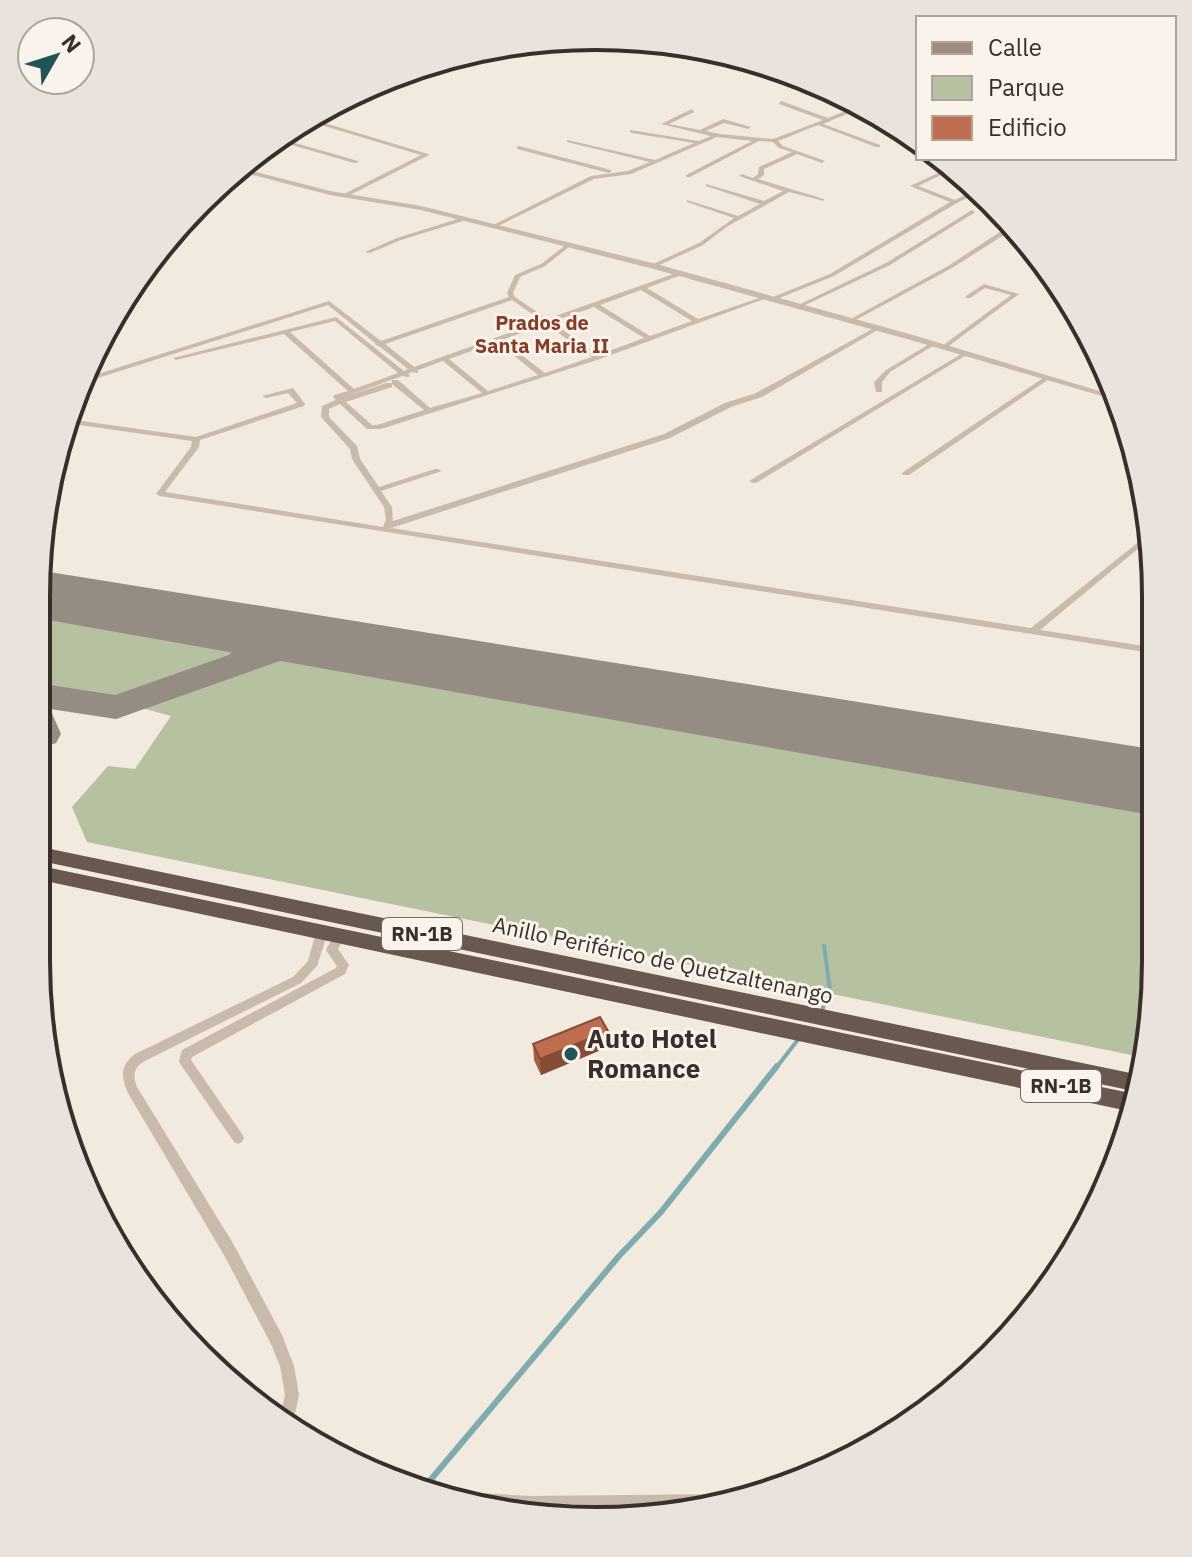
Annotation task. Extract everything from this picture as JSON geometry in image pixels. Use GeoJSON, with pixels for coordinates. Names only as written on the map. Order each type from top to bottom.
{"type":"FeatureCollection","features":[{"type":"Feature","properties":{"kind":"highway","name":"Anillo Periférico de Quetzaltenango"},"geometry":{"type":"LineString","coordinates":[[50,856],[1128,1082]]}},
{"type":"Feature","properties":{"kind":"highway","name":"Anillo Periférico de Quetzaltenango"},"geometry":{"type":"LineString","coordinates":[[50,875],[1123,1100]]}},
{"type":"Feature","properties":{"kind":"street"},"geometry":{"type":"LineString","coordinates":[[781,103],[829,120]]}},
{"type":"Feature","properties":{"kind":"street"},"geometry":{"type":"LineString","coordinates":[[692,111],[664,124],[717,135],[774,141],[848,112]]}},
{"type":"Feature","properties":{"kind":"street"},"geometry":{"type":"LineString","coordinates":[[702,131],[723,121],[748,127]]}},
{"type":"Feature","properties":{"kind":"street"},"geometry":{"type":"LineString","coordinates":[[731,137],[755,123]]}},
{"type":"Feature","properties":{"kind":"street"},"geometry":{"type":"LineString","coordinates":[[322,124],[426,155],[346,195]]}},
{"type":"Feature","properties":{"kind":"street"},"geometry":{"type":"LineString","coordinates":[[819,124],[878,146]]}},
{"type":"Feature","properties":{"kind":"street"},"geometry":{"type":"LineString","coordinates":[[632,131],[699,142]]}},
{"type":"Feature","properties":{"kind":"street"},"geometry":{"type":"LineString","coordinates":[[494,226],[596,176],[629,173],[717,135]]}},
{"type":"Feature","properties":{"kind":"street"},"geometry":{"type":"LineString","coordinates":[[688,176],[757,140]]}},
{"type":"Feature","properties":{"kind":"street"},"geometry":{"type":"LineString","coordinates":[[569,141],[654,161]]}},
{"type":"Feature","properties":{"kind":"street"},"geometry":{"type":"LineString","coordinates":[[774,141],[795,153],[822,161]]}},
{"type":"Feature","properties":{"kind":"street"},"geometry":{"type":"LineString","coordinates":[[291,143],[356,162]]}},
{"type":"Feature","properties":{"kind":"street"},"geometry":{"type":"LineString","coordinates":[[519,148],[614,174]]}},
{"type":"Feature","properties":{"kind":"street"},"geometry":{"type":"LineString","coordinates":[[754,180],[761,175],[761,168],[795,153]]}},
{"type":"Feature","properties":{"kind":"street"},"geometry":{"type":"LineString","coordinates":[[252,172],[494,226],[653,266],[1103,395]]}},
{"type":"Feature","properties":{"kind":"street"},"geometry":{"type":"LineString","coordinates":[[941,173],[913,186],[955,202]]}},
{"type":"Feature","properties":{"kind":"street"},"geometry":{"type":"LineString","coordinates":[[742,176],[822,200]]}},
{"type":"Feature","properties":{"kind":"street"},"geometry":{"type":"LineString","coordinates":[[708,185],[764,203]]}},
{"type":"Feature","properties":{"kind":"street"},"geometry":{"type":"LineString","coordinates":[[653,266],[701,244],[786,190]]}},
{"type":"Feature","properties":{"kind":"street"},"geometry":{"type":"LineString","coordinates":[[340,399],[373,428],[544,376],[832,275],[967,196]]}},
{"type":"Feature","properties":{"kind":"street"},"geometry":{"type":"LineString","coordinates":[[689,201],[739,218]]}},
{"type":"Feature","properties":{"kind":"street"},"geometry":{"type":"LineString","coordinates":[[797,307],[888,264],[972,212]]}},
{"type":"Feature","properties":{"kind":"street"},"geometry":{"type":"LineString","coordinates":[[368,252],[464,219]]}},
{"type":"Feature","properties":{"kind":"street"},"geometry":{"type":"LineString","coordinates":[[850,321],[942,272],[1003,232]]}},
{"type":"Feature","properties":{"kind":"street"},"geometry":{"type":"LineString","coordinates":[[567,246],[543,265],[517,276],[510,293],[598,358]]}},
{"type":"Feature","properties":{"kind":"street"},"geometry":{"type":"LineString","coordinates":[[387,528],[388,507],[356,459],[354,448],[325,417],[325,408],[351,390],[415,372],[683,275]]}},
{"type":"Feature","properties":{"kind":"street"},"geometry":{"type":"LineString","coordinates":[[944,347],[1017,295],[984,286],[968,297]]}},
{"type":"Feature","properties":{"kind":"street"},"geometry":{"type":"LineString","coordinates":[[644,289],[698,322]]}},
{"type":"Feature","properties":{"kind":"street"},"geometry":{"type":"LineString","coordinates":[[371,347],[513,298]]}},
{"type":"Feature","properties":{"kind":"street"},"geometry":{"type":"LineString","coordinates":[[96,378],[329,303],[415,372]]}},
{"type":"Feature","properties":{"kind":"street"},"geometry":{"type":"LineString","coordinates":[[598,306],[650,339]]}},
{"type":"Feature","properties":{"kind":"street"},"geometry":{"type":"LineString","coordinates":[[188,351],[336,319],[405,375]]}},
{"type":"Feature","properties":{"kind":"street"},"geometry":{"type":"LineString","coordinates":[[387,528],[675,433],[728,405],[759,395],[878,328]]}},
{"type":"Feature","properties":{"kind":"street"},"geometry":{"type":"LineString","coordinates":[[285,331],[351,390]]}},
{"type":"Feature","properties":{"kind":"street"},"geometry":{"type":"LineString","coordinates":[[500,342],[544,376]]}},
{"type":"Feature","properties":{"kind":"street"},"geometry":{"type":"LineString","coordinates":[[879,390],[878,382],[884,374],[933,344]]}},
{"type":"Feature","properties":{"kind":"street"},"geometry":{"type":"LineString","coordinates":[[753,481],[965,354]]}},
{"type":"Feature","properties":{"kind":"street"},"geometry":{"type":"LineString","coordinates":[[446,361],[487,393]]}},
{"type":"Feature","properties":{"kind":"street"},"geometry":{"type":"LineString","coordinates":[[340,399],[395,382],[405,375]]}},
{"type":"Feature","properties":{"kind":"street"},"geometry":{"type":"LineString","coordinates":[[94,382],[107,376]]}},
{"type":"Feature","properties":{"kind":"street"},"geometry":{"type":"LineString","coordinates":[[906,473],[1045,379]]}},
{"type":"Feature","properties":{"kind":"street"},"geometry":{"type":"LineString","coordinates":[[395,382],[429,411]]}},
{"type":"Feature","properties":{"kind":"street"},"geometry":{"type":"LineString","coordinates":[[78,423],[196,439],[301,404],[290,390],[266,396]]}},
{"type":"Feature","properties":{"kind":"street"},"geometry":{"type":"LineString","coordinates":[[196,439],[195,447],[160,494],[1142,649]]}},
{"type":"Feature","properties":{"kind":"street"},"geometry":{"type":"LineString","coordinates":[[377,490],[438,471]]}},
{"type":"Feature","properties":{"kind":"street"},"geometry":{"type":"LineString","coordinates":[[1033,631],[1139,544]]}},
{"type":"Feature","properties":{"kind":"street"},"geometry":{"type":"LineString","coordinates":[[238,1138],[185,1061],[186,1054],[341,971],[343,965],[332,950],[330,934]]}},
{"type":"Feature","properties":{"kind":"street"},"geometry":{"type":"LineString","coordinates":[[288,1412],[292,1395],[287,1366],[277,1340],[229,1250],[133,1091],[127,1074],[129,1067],[139,1058],[297,980],[313,963],[330,934]]}},
{"type":"Feature","properties":{"kind":"street"},"geometry":{"type":"LineString","coordinates":[[556,1506],[609,1507]]}},
{"type":"Feature","properties":{"kind":"green space"},"geometry":{"type":"Polygon","coordinates":[[[50,608],[227,639],[234,644],[235,651],[225,660],[121,695],[103,695],[50,685],[50,608]]]}},
{"type":"Feature","properties":{"kind":"green space"},"geometry":{"type":"Polygon","coordinates":[[[293,652],[1142,796],[1141,997],[1134,1055],[87,842],[72,807],[108,766],[135,769],[171,716],[142,708],[293,652]]]}},
{"type":"Feature","properties":{"kind":"building"},"geometry":{"type":"Polygon","coordinates":[[[600,1017],[608,1031],[540,1059],[533,1044],[600,1017]]]}},
{"type":"Feature","properties":{"kind":"waterway"},"geometry":{"type":"LineString","coordinates":[[821,1013],[830,990],[824,946]]}},
{"type":"Feature","properties":{"kind":"waterway"},"geometry":{"type":"LineString","coordinates":[[776,1068],[800,1037]]}},
{"type":"Feature","properties":{"kind":"waterway"},"geometry":{"type":"LineString","coordinates":[[430,1481],[619,1256],[661,1212],[777,1066]]}},
{"type":"Feature","properties":{"kind":"taxiway"},"geometry":{"type":"LineString","coordinates":[[228,626],[246,632],[256,641],[256,651],[242,661]]}},
{"type":"Feature","properties":{"kind":"taxiway"},"geometry":{"type":"LineString","coordinates":[[50,697],[116,707],[288,646],[323,644],[358,648]]}},
{"type":"Feature","properties":{"kind":"runway"},"geometry":{"type":"LineString","coordinates":[[50,596],[1142,780]]}},
{"type":"Feature","properties":{"kind":"place","name":"Auto Hotel Romance"},"geometry":{"type":"Point","coordinates":[571,1054]}},
{"type":"Feature","properties":{"kind":"district","name":"Prados de Santa Maria II"},"geometry":{"type":"Point","coordinates":[542,334]}}]}
